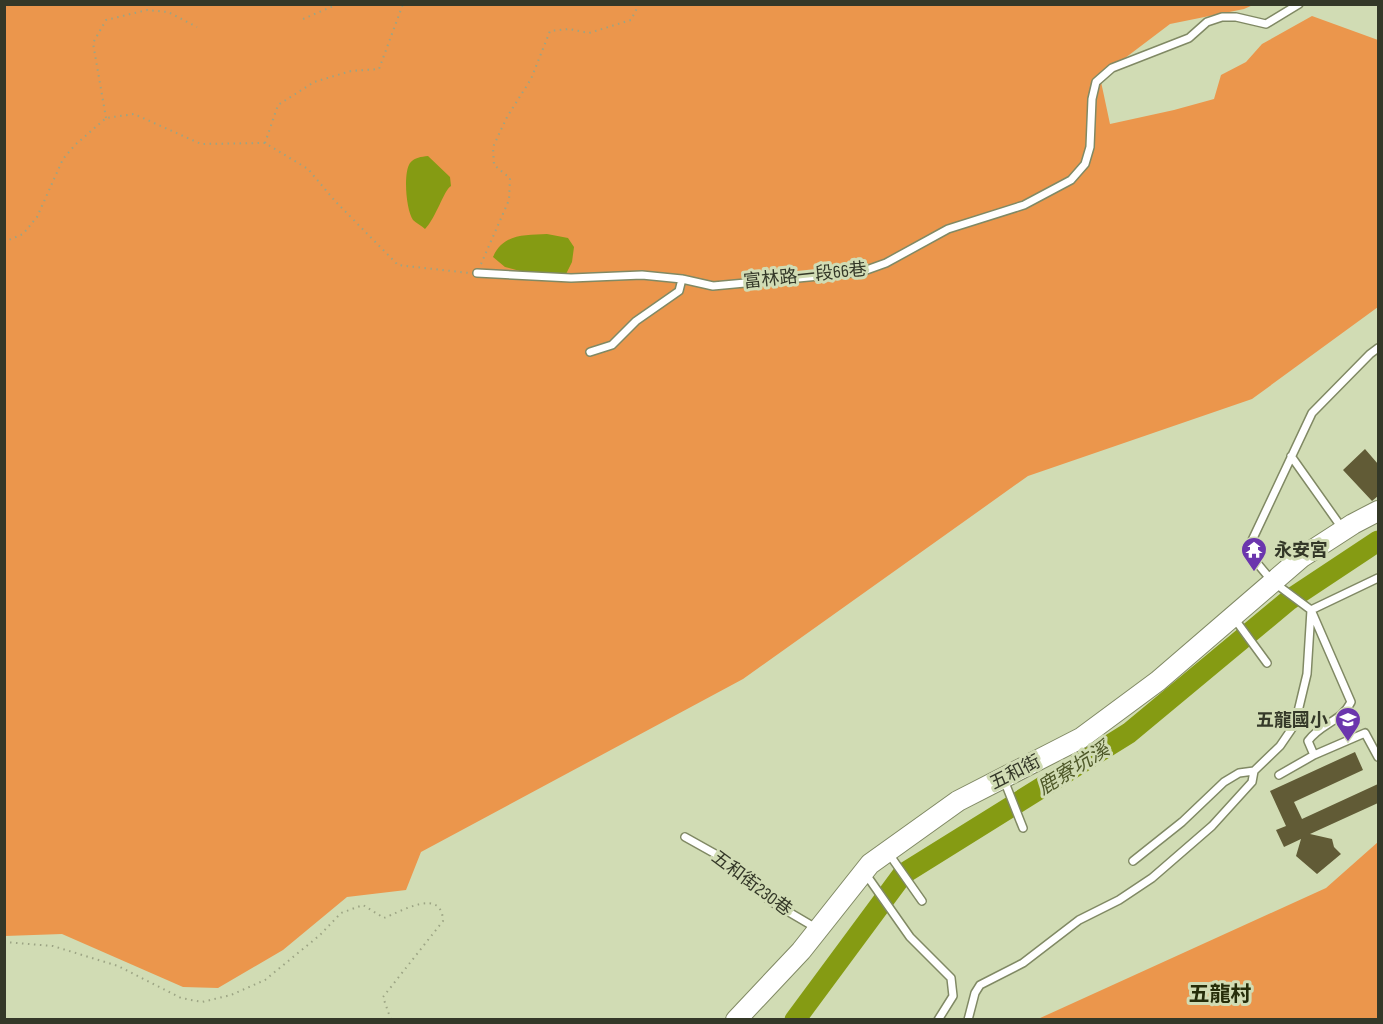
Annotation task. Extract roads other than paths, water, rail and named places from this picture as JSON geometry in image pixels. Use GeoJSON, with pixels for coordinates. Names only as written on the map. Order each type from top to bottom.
{"type":"FeatureCollection","features":[{"type":"Feature","properties":{"kind":"street","name":"五和街"},"geometry":{"type":"LineString","coordinates":[[736,1020],[801,951],[870,864],[958,801],[1081,738],[1158,681],[1302,557],[1378,511]]}},
{"type":"Feature","properties":{"kind":"lane","name":"富林路一段66巷"},"geometry":{"type":"LineString","coordinates":[[477,273],[571,278],[642,275],[682,279],[713,286],[861,272],[886,263],[948,229],[1024,205],[1064,184],[1084,164],[1090,147],[1093,91],[1096,82],[1112,68],[1189,38],[1207,22],[1236,17],[1266,24],[1299,4]]}},
{"type":"Feature","properties":{"kind":"lane"},"geometry":{"type":"LineString","coordinates":[[590,352],[612,345],[636,321],[679,291],[682,279]]}},
{"type":"Feature","properties":{"kind":"lane"},"geometry":{"type":"LineString","coordinates":[[1314,755],[1308,741],[1316,731],[1345,714],[1351,702],[1311,610],[1272,581],[1247,551],[1312,413],[1378,348]]}},
{"type":"Feature","properties":{"kind":"lane"},"geometry":{"type":"LineString","coordinates":[[1291,456],[1344,530]]}},
{"type":"Feature","properties":{"kind":"lane"},"geometry":{"type":"LineString","coordinates":[[1311,610],[1378,578]]}},
{"type":"Feature","properties":{"kind":"lane"},"geometry":{"type":"LineString","coordinates":[[968,1020],[975,993],[981,986],[1023,963],[1079,920],[1119,900],[1152,878],[1212,826],[1252,782],[1254,771],[1280,746],[1295,724],[1307,675],[1311,610]]}},
{"type":"Feature","properties":{"kind":"lane"},"geometry":{"type":"LineString","coordinates":[[1232,616],[1267,663]]}},
{"type":"Feature","properties":{"kind":"lane"},"geometry":{"type":"LineString","coordinates":[[1279,775],[1314,755],[1365,733],[1378,757]]}},
{"type":"Feature","properties":{"kind":"lane"},"geometry":{"type":"LineString","coordinates":[[1133,861],[1182,822],[1224,782],[1239,773],[1254,771]]}},
{"type":"Feature","properties":{"kind":"lane"},"geometry":{"type":"LineString","coordinates":[[1003,778],[1023,828]]}},
{"type":"Feature","properties":{"kind":"lane","name":"五和街230巷"},"geometry":{"type":"LineString","coordinates":[[685,837],[719,856],[770,901],[818,929]]}},
{"type":"Feature","properties":{"kind":"lane"},"geometry":{"type":"LineString","coordinates":[[888,852],[922,902]]}},
{"type":"Feature","properties":{"kind":"lane"},"geometry":{"type":"LineString","coordinates":[[865,873],[904,927],[935,964],[951,978],[953,996],[938,1020]]}},
{"type":"Feature","properties":{"kind":"waterway","name":"鹿寮坑溪"},"geometry":{"type":"LineString","coordinates":[[795,1020],[903,874],[1129,733],[1289,600],[1378,541]]}},
{"type":"Feature","properties":{"kind":"place","name":"永安宮"},"geometry":{"type":"Point","coordinates":[1254,573]}},
{"type":"Feature","properties":{"kind":"place","name":"五龍國小"},"geometry":{"type":"Point","coordinates":[1348,743]}},
{"type":"Feature","properties":{"kind":"district","name":"五龍村"},"geometry":{"type":"Point","coordinates":[1220,994]}}]}
